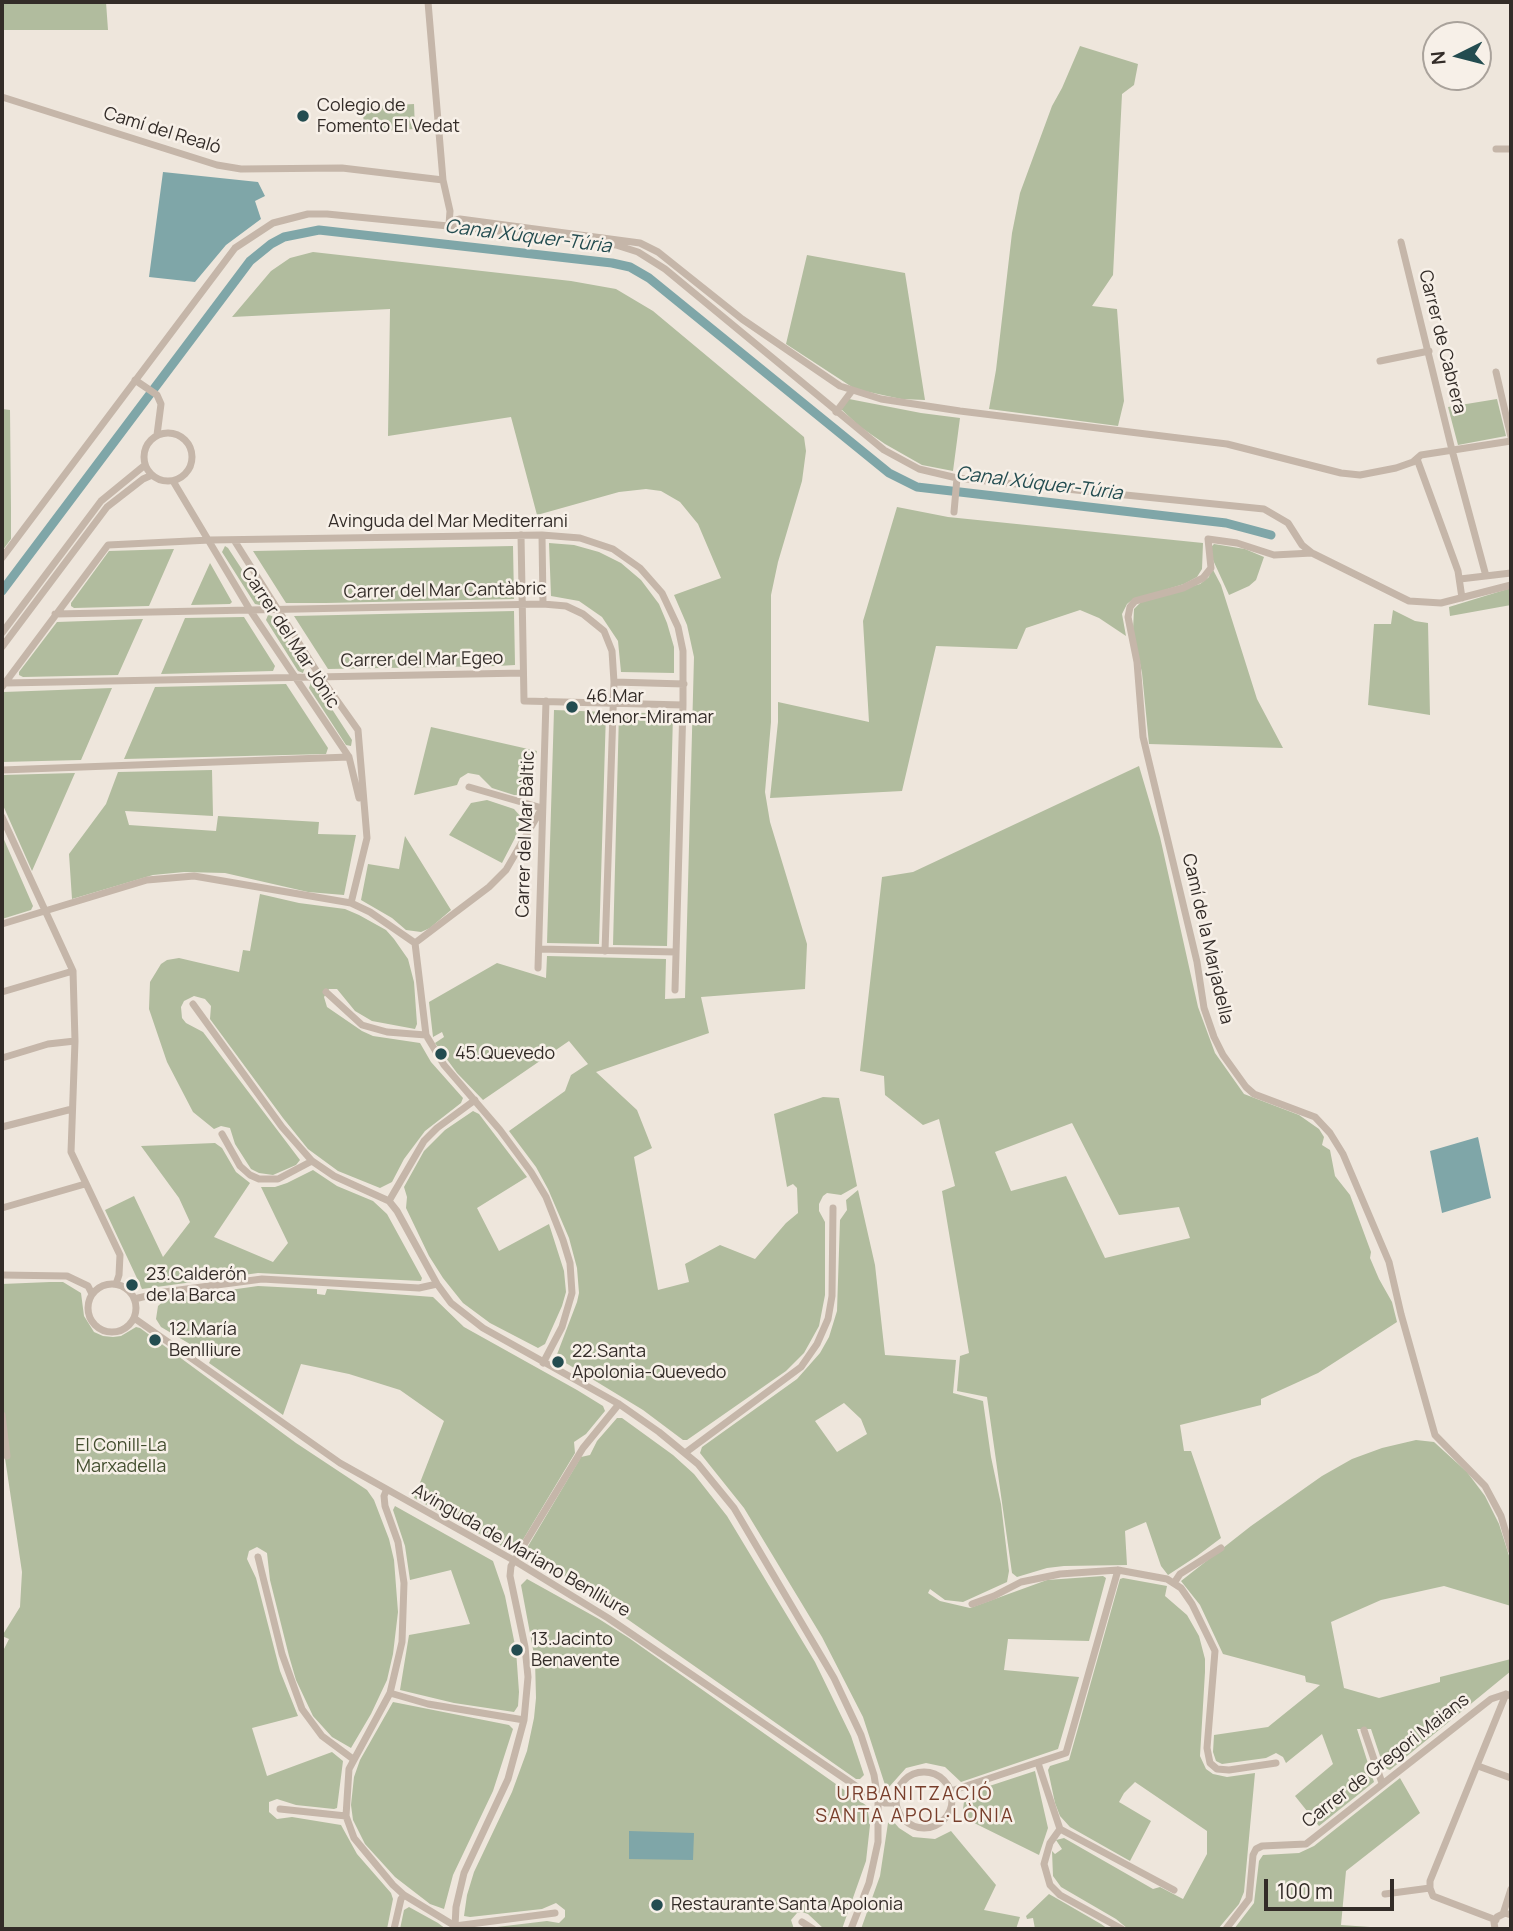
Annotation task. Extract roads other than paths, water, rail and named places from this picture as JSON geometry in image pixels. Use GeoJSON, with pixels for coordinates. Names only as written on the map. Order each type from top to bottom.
{"type":"FeatureCollection","features":[{"type":"Feature","properties":{"kind":"street"},"geometry":{"type":"LineString","coordinates":[[428,2],[443,180],[450,211],[449,226]]}},
{"type":"Feature","properties":{"kind":"street","name":"Camí del Realó"},"geometry":{"type":"LineString","coordinates":[[2,97],[217,165],[241,169],[342,168],[443,180]]}},
{"type":"Feature","properties":{"kind":"street"},"geometry":{"type":"LineString","coordinates":[[1496,149],[1511,149]]}},
{"type":"Feature","properties":{"kind":"street"},"geometry":{"type":"LineString","coordinates":[[450,211],[460,219],[640,243],[670,260],[733,313],[850,392],[947,410],[1227,444],[1341,473],[1360,475],[1396,468],[1421,455],[1511,439],[1496,372]]}},
{"type":"Feature","properties":{"kind":"street"},"geometry":{"type":"LineString","coordinates":[[2,558],[138,382],[235,248],[273,223],[308,214],[327,214],[616,245],[653,260],[884,450],[902,461],[936,474],[1264,509],[1288,523],[1302,545],[1312,553],[1409,601],[1441,603],[1511,585]]}},
{"type":"Feature","properties":{"kind":"street"},"geometry":{"type":"LineString","coordinates":[[449,226],[452,221],[460,219]]}},
{"type":"Feature","properties":{"kind":"street","name":"Carrer de Cabrera"},"geometry":{"type":"LineString","coordinates":[[1401,242],[1486,576]]}},
{"type":"Feature","properties":{"kind":"street"},"geometry":{"type":"LineString","coordinates":[[727,321],[733,313]]}},
{"type":"Feature","properties":{"kind":"street"},"geometry":{"type":"LineString","coordinates":[[1380,361],[1429,351]]}},
{"type":"Feature","properties":{"kind":"street"},"geometry":{"type":"LineString","coordinates":[[138,382],[157,396],[161,404],[157,435]]}},
{"type":"Feature","properties":{"kind":"street"},"geometry":{"type":"LineString","coordinates":[[836,412],[850,392]]}},
{"type":"Feature","properties":{"kind":"street"},"geometry":{"type":"LineString","coordinates":[[173,433],[187,441],[191,449],[191,465],[187,472],[173,481],[158,480],[145,465],[143,458],[146,444],[157,435],[173,433]]}},
{"type":"Feature","properties":{"kind":"street"},"geometry":{"type":"LineString","coordinates":[[1417,459],[1460,579],[1462,598]]}},
{"type":"Feature","properties":{"kind":"street"},"geometry":{"type":"LineString","coordinates":[[2,633],[101,501],[145,465]]}},
{"type":"Feature","properties":{"kind":"street"},"geometry":{"type":"LineString","coordinates":[[2,647],[107,507],[152,475]]}},
{"type":"Feature","properties":{"kind":"street"},"geometry":{"type":"LineString","coordinates":[[954,511],[957,478]]}},
{"type":"Feature","properties":{"kind":"street","name":"Carrer del Mar Jònic"},"geometry":{"type":"LineString","coordinates":[[173,481],[250,610],[349,757],[367,838],[351,903]]}},
{"type":"Feature","properties":{"kind":"street"},"geometry":{"type":"LineString","coordinates":[[521,535],[524,701],[683,705]]}},
{"type":"Feature","properties":{"kind":"street"},"geometry":{"type":"LineString","coordinates":[[542,535],[543,604]]}},
{"type":"Feature","properties":{"kind":"street","name":"Avinguda del Mar Mediterrani"},"geometry":{"type":"LineString","coordinates":[[3,685],[108,545],[210,540],[542,535],[580,538],[606,547],[640,568],[662,593],[678,627],[683,651],[675,990]]}},
{"type":"Feature","properties":{"kind":"street","name":"Camí de la Marjadella"},"geometry":{"type":"LineString","coordinates":[[1312,553],[1274,555],[1237,543],[1208,539],[1211,568],[1202,578],[1183,587],[1136,601],[1129,607],[1128,617],[1138,668],[1143,737],[1197,962],[1204,1008],[1214,1037],[1223,1055],[1246,1087],[1254,1094],[1315,1117],[1330,1133],[1343,1154],[1389,1262],[1435,1435],[1485,1486],[1501,1516],[1511,1550]]}},
{"type":"Feature","properties":{"kind":"street","name":"Carrer del Mar Jònic"},"geometry":{"type":"LineString","coordinates":[[234,540],[321,678],[358,730],[364,819]]}},
{"type":"Feature","properties":{"kind":"street"},"geometry":{"type":"LineString","coordinates":[[1460,579],[1511,573]]}},
{"type":"Feature","properties":{"kind":"street","name":"Carrer del Mar Cantàbric"},"geometry":{"type":"LineString","coordinates":[[55,614],[543,604],[566,606],[583,614],[604,631],[612,651],[614,682],[605,951]]}},
{"type":"Feature","properties":{"kind":"street","name":"Carrer del Mar Egeo"},"geometry":{"type":"LineString","coordinates":[[3,685],[523,673]]}},
{"type":"Feature","properties":{"kind":"street"},"geometry":{"type":"LineString","coordinates":[[614,682],[684,684]]}},
{"type":"Feature","properties":{"kind":"street","name":"Carrer del Mar Bàltic"},"geometry":{"type":"LineString","coordinates":[[538,968],[545,701]]}},
{"type":"Feature","properties":{"kind":"street"},"geometry":{"type":"LineString","coordinates":[[2,769],[349,757]]}},
{"type":"Feature","properties":{"kind":"street"},"geometry":{"type":"LineString","coordinates":[[415,943],[489,887],[506,870],[542,808],[469,787]]}},
{"type":"Feature","properties":{"kind":"street"},"geometry":{"type":"LineString","coordinates":[[2,817],[73,971],[75,1041],[71,1152],[120,1255],[116,1284]]}},
{"type":"Feature","properties":{"kind":"street"},"geometry":{"type":"LineString","coordinates":[[2,924],[148,880],[194,876],[351,903],[370,912],[415,943],[426,1035],[444,1065],[531,1172],[554,1216],[570,1263],[573,1282],[567,1314],[543,1363]]}},
{"type":"Feature","properties":{"kind":"street"},"geometry":{"type":"LineString","coordinates":[[538,949],[676,952]]}},
{"type":"Feature","properties":{"kind":"street"},"geometry":{"type":"LineString","coordinates":[[2,992],[73,971]]}},
{"type":"Feature","properties":{"kind":"street"},"geometry":{"type":"LineString","coordinates":[[326,992],[362,1025],[387,1032],[426,1035]]}},
{"type":"Feature","properties":{"kind":"street"},"geometry":{"type":"LineString","coordinates":[[193,1004],[282,1127],[313,1161],[334,1176],[389,1201],[437,1284],[466,1317],[619,1404],[685,1453],[718,1486],[734,1508],[816,1644],[861,1735],[874,1775],[880,1821],[876,1858],[852,1929]]}},
{"type":"Feature","properties":{"kind":"street"},"geometry":{"type":"LineString","coordinates":[[2,1058],[48,1044],[75,1041]]}},
{"type":"Feature","properties":{"kind":"street"},"geometry":{"type":"LineString","coordinates":[[389,1201],[424,1141],[475,1100]]}},
{"type":"Feature","properties":{"kind":"street"},"geometry":{"type":"LineString","coordinates":[[2,1128],[72,1109]]}},
{"type":"Feature","properties":{"kind":"street"},"geometry":{"type":"LineString","coordinates":[[222,1134],[240,1166],[259,1179],[278,1180],[313,1161]]}},
{"type":"Feature","properties":{"kind":"street"},"geometry":{"type":"LineString","coordinates":[[2,1209],[85,1184]]}},
{"type":"Feature","properties":{"kind":"street"},"geometry":{"type":"LineString","coordinates":[[685,1453],[801,1367],[817,1344],[828,1319],[832,1296],[833,1208]]}},
{"type":"Feature","properties":{"kind":"street"},"geometry":{"type":"LineString","coordinates":[[2,1275],[67,1276],[88,1286],[92,1294]]}},
{"type":"Feature","properties":{"kind":"street"},"geometry":{"type":"LineString","coordinates":[[134,1298],[262,1279],[419,1288],[437,1284]]}},
{"type":"Feature","properties":{"kind":"street"},"geometry":{"type":"LineString","coordinates":[[116,1284],[134,1298],[134,1318],[123,1329],[108,1332],[100,1329],[90,1317],[89,1301],[92,1294],[103,1286],[116,1284]]}},
{"type":"Feature","properties":{"kind":"street","name":"Avinguda de Mariano Benlliure"},"geometry":{"type":"LineString","coordinates":[[134,1318],[299,1435],[386,1491],[515,1561],[608,1618],[828,1769],[878,1800],[895,1803]]}},
{"type":"Feature","properties":{"kind":"street"},"geometry":{"type":"LineString","coordinates":[[456,1927],[456,1907],[464,1873],[508,1779],[524,1720],[528,1677],[525,1647],[510,1576],[511,1566],[583,1448],[619,1404]]}},
{"type":"Feature","properties":{"kind":"street"},"geometry":{"type":"LineString","coordinates":[[2,1415],[7,1456]]}},
{"type":"Feature","properties":{"kind":"street"},"geometry":{"type":"LineString","coordinates":[[386,1491],[385,1506],[398,1542],[405,1601],[402,1642],[390,1693],[353,1759],[346,1790],[346,1816],[354,1838],[404,1895],[456,1927],[555,1913]]}},
{"type":"Feature","properties":{"kind":"street"},"geometry":{"type":"LineString","coordinates":[[1174,1583],[1180,1574],[1221,1548]]}},
{"type":"Feature","properties":{"kind":"street"},"geometry":{"type":"LineString","coordinates":[[258,1557],[282,1654],[302,1709],[322,1736],[353,1759]]}},
{"type":"Feature","properties":{"kind":"street"},"geometry":{"type":"LineString","coordinates":[[951,1791],[1066,1753],[1118,1570]]}},
{"type":"Feature","properties":{"kind":"street"},"geometry":{"type":"LineString","coordinates":[[972,1604],[1021,1582],[1042,1576],[1118,1570],[1167,1579],[1181,1588],[1192,1604],[1215,1651],[1207,1748],[1210,1763],[1217,1769],[1229,1770],[1276,1763]]}},
{"type":"Feature","properties":{"kind":"street"},"geometry":{"type":"LineString","coordinates":[[390,1693],[428,1704],[524,1720]]}},
{"type":"Feature","properties":{"kind":"street"},"geometry":{"type":"LineString","coordinates":[[1505,1695],[1430,1881],[1430,1888],[1433,1896],[1496,1920],[1507,1914],[1511,1889]]}},
{"type":"Feature","properties":{"kind":"street","name":"Carrer de Gregori Maians"},"geometry":{"type":"LineString","coordinates":[[1226,1929],[1249,1899],[1253,1855],[1256,1849],[1262,1846],[1306,1844],[1463,1719],[1505,1695]]}},
{"type":"Feature","properties":{"kind":"street"},"geometry":{"type":"LineString","coordinates":[[1364,1730],[1382,1783]]}},
{"type":"Feature","properties":{"kind":"street"},"geometry":{"type":"LineString","coordinates":[[1038,1763],[1060,1829],[1174,1890]]}},
{"type":"Feature","properties":{"kind":"street"},"geometry":{"type":"LineString","coordinates":[[1478,1766],[1511,1778]]}},
{"type":"Feature","properties":{"kind":"street"},"geometry":{"type":"LineString","coordinates":[[916,1772],[933,1773],[944,1780],[951,1791],[952,1806],[948,1815],[937,1825],[922,1828],[909,1825],[895,1803],[899,1785],[906,1777],[916,1772]]}},
{"type":"Feature","properties":{"kind":"street"},"geometry":{"type":"LineString","coordinates":[[280,1809],[346,1816]]}},
{"type":"Feature","properties":{"kind":"street"},"geometry":{"type":"LineString","coordinates":[[1060,1829],[1050,1843],[1044,1864],[1050,1885],[1060,1895],[1122,1929]]}},
{"type":"Feature","properties":{"kind":"street"},"geometry":{"type":"LineString","coordinates":[[1385,1894],[1430,1888]]}},
{"type":"Feature","properties":{"kind":"street"},"geometry":{"type":"LineString","coordinates":[[394,1929],[404,1895]]}},
{"type":"Feature","properties":{"kind":"street"},"geometry":{"type":"LineString","coordinates":[[1495,1929],[1496,1920]]}},
{"type":"Feature","properties":{"kind":"street"},"geometry":{"type":"LineString","coordinates":[[802,1922],[813,1929]]}},
{"type":"Feature","properties":{"kind":"water"},"geometry":{"type":"Polygon","coordinates":[[[163,172],[258,182],[265,196],[255,201],[261,219],[226,245],[195,282],[149,277],[163,172]]]}},
{"type":"Feature","properties":{"kind":"water"},"geometry":{"type":"Polygon","coordinates":[[[1478,1137],[1491,1198],[1442,1213],[1430,1151],[1478,1137]]]}},
{"type":"Feature","properties":{"kind":"water"},"geometry":{"type":"Polygon","coordinates":[[[629,1831],[694,1833],[693,1860],[629,1859],[629,1831]]]}},
{"type":"Feature","properties":{"kind":"waterway","name":"Canal Xúquer-Túria"},"geometry":{"type":"LineString","coordinates":[[2,591],[250,261],[284,237],[319,230],[630,267],[649,278],[889,473],[917,487],[1226,523],[1271,535]]}},
{"type":"Feature","properties":{"kind":"place","name":"Colegio de Fomento El Vedat"},"geometry":{"type":"Point","coordinates":[303,116]}},
{"type":"Feature","properties":{"kind":"place","name":"46.Mar Menor-Miramar"},"geometry":{"type":"Point","coordinates":[572,707]}},
{"type":"Feature","properties":{"kind":"place","name":"45.Quevedo"},"geometry":{"type":"Point","coordinates":[441,1054]}},
{"type":"Feature","properties":{"kind":"place","name":"23.Calderón de la Barca"},"geometry":{"type":"Point","coordinates":[132,1285]}},
{"type":"Feature","properties":{"kind":"place","name":"12.María Benlliure"},"geometry":{"type":"Point","coordinates":[155,1340]}},
{"type":"Feature","properties":{"kind":"place","name":"22.Santa Apolonia-Quevedo"},"geometry":{"type":"Point","coordinates":[558,1362]}},
{"type":"Feature","properties":{"kind":"place","name":"13.Jacinto Benavente"},"geometry":{"type":"Point","coordinates":[517,1650]}},
{"type":"Feature","properties":{"kind":"place","name":"Restaurante Santa Apolonia"},"geometry":{"type":"Point","coordinates":[657,1905]}},
{"type":"Feature","properties":{"kind":"district","name":"URBANITZACIÓ SANTA APOL·LÒNIA"},"geometry":{"type":"Point","coordinates":[915,1806]}},
{"type":"Feature","properties":{"kind":"park label","name":"El Conill-La Marxadella"},"geometry":{"type":"Point","coordinates":[121,1456]}}]}
